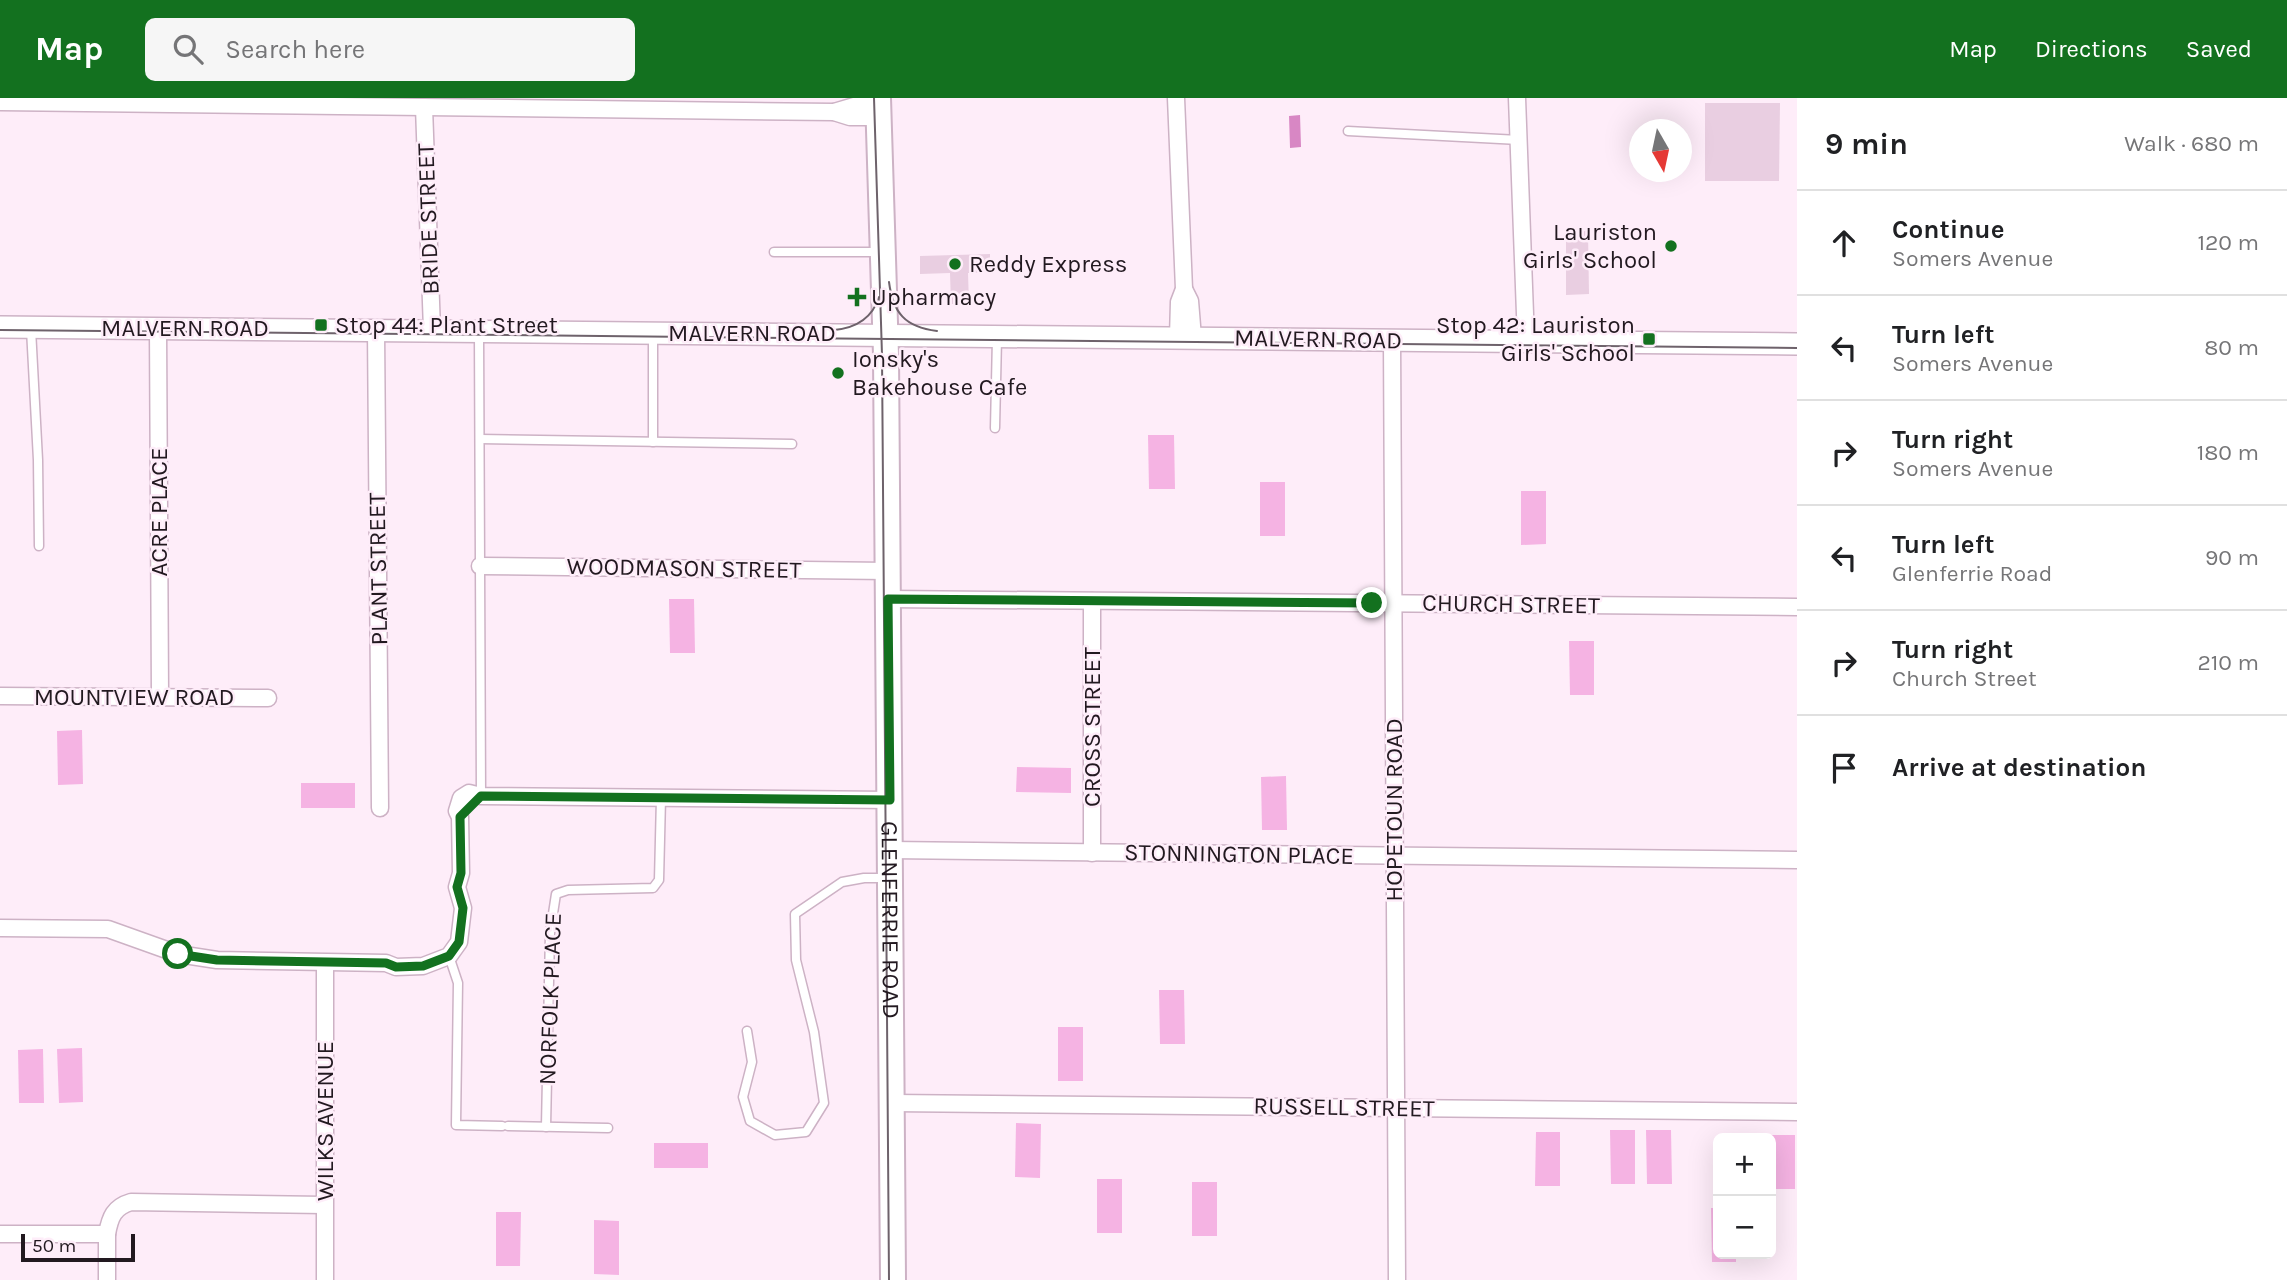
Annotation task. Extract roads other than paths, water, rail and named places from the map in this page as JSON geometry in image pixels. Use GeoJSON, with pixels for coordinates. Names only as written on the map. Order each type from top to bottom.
{"type":"FeatureCollection","features":[{"type":"Feature","properties":{"kind":"main road","name":"GLENFERRIE ROAD"},"geometry":{"type":"LineString","coordinates":[[878,106],[886,334],[893,1280]]}},
{"type":"Feature","properties":{"kind":"main road","name":"MALVERN ROAD"},"geometry":{"type":"LineString","coordinates":[[0,327],[1797,344]]}},
{"type":"Feature","properties":{"kind":"street"},"geometry":{"type":"LineString","coordinates":[[1176,98],[1184,289],[1179,302],[1185,337]]}},
{"type":"Feature","properties":{"kind":"street"},"geometry":{"type":"LineString","coordinates":[[1517,98],[1526,341]]}},
{"type":"Feature","properties":{"kind":"street"},"geometry":{"type":"LineString","coordinates":[[0,102],[834,112],[861,104],[878,106]]}},
{"type":"Feature","properties":{"kind":"street","name":"BRIDE STREET"},"geometry":{"type":"LineString","coordinates":[[424,107],[432,330]]}},
{"type":"Feature","properties":{"kind":"street","name":"ACRE PLACE"},"geometry":{"type":"LineString","coordinates":[[158,328],[160,696]]}},
{"type":"Feature","properties":{"kind":"street","name":"PLANT STREET"},"geometry":{"type":"LineString","coordinates":[[376,330],[380,808]]}},
{"type":"Feature","properties":{"kind":"street","name":"HOPETOUN ROAD"},"geometry":{"type":"LineString","coordinates":[[1392,340],[1397,1280]]}},
{"type":"Feature","properties":{"kind":"street","name":"WOODMASON STREET"},"geometry":{"type":"LineString","coordinates":[[480,566],[888,571]]}},
{"type":"Feature","properties":{"kind":"street","name":"CHURCH STREET"},"geometry":{"type":"LineString","coordinates":[[888,599],[1797,607]]}},
{"type":"Feature","properties":{"kind":"street","name":"CROSS STREET"},"geometry":{"type":"LineString","coordinates":[[1092,601],[1092,853]]}},
{"type":"Feature","properties":{"kind":"street","name":"MOUNTVIEW ROAD"},"geometry":{"type":"LineString","coordinates":[[0,696],[268,698]]}},
{"type":"Feature","properties":{"kind":"street"},"geometry":{"type":"LineString","coordinates":[[0,928],[108,929],[195,958],[325,963],[386,963],[397,958],[441,959],[459,942],[463,908],[457,887],[461,873],[460,817],[457,811],[461,798],[469,793],[481,796],[890,800]]}},
{"type":"Feature","properties":{"kind":"street","name":"STONNINGTON PLACE"},"geometry":{"type":"LineString","coordinates":[[890,850],[1797,860]]}},
{"type":"Feature","properties":{"kind":"street","name":"WILKS AVENUE"},"geometry":{"type":"LineString","coordinates":[[325,963],[326,1280]]}},
{"type":"Feature","properties":{"kind":"street","name":"RUSSELL STREET"},"geometry":{"type":"LineString","coordinates":[[892,1103],[1797,1112]]}},
{"type":"Feature","properties":{"kind":"street"},"geometry":{"type":"LineString","coordinates":[[107,1280],[107,1234],[112,1213],[123,1204],[324,1205]]}},
{"type":"Feature","properties":{"kind":"street"},"geometry":{"type":"LineString","coordinates":[[0,1234],[107,1234]]}},
{"type":"Feature","properties":{"kind":"lane"},"geometry":{"type":"LineString","coordinates":[[1348,131],[1519,140]]}},
{"type":"Feature","properties":{"kind":"lane"},"geometry":{"type":"LineString","coordinates":[[774,252],[884,252]]}},
{"type":"Feature","properties":{"kind":"lane"},"geometry":{"type":"LineString","coordinates":[[31,327],[38,460],[38,546]]}},
{"type":"Feature","properties":{"kind":"lane"},"geometry":{"type":"LineString","coordinates":[[479,331],[481,796]]}},
{"type":"Feature","properties":{"kind":"lane"},"geometry":{"type":"LineString","coordinates":[[653,332],[653,442]]}},
{"type":"Feature","properties":{"kind":"lane"},"geometry":{"type":"LineString","coordinates":[[995,428],[998,335]]}},
{"type":"Feature","properties":{"kind":"lane"},"geometry":{"type":"LineString","coordinates":[[480,439],[792,444]]}},
{"type":"Feature","properties":{"kind":"lane","name":"NORFOLK PLACE"},"geometry":{"type":"LineString","coordinates":[[547,1127],[550,933],[556,894],[568,890],[653,888],[659,880],[661,798]]}},
{"type":"Feature","properties":{"kind":"lane"},"geometry":{"type":"LineString","coordinates":[[747,1031],[752,1062],[743,1097],[750,1121],[775,1135],[806,1132],[824,1102],[814,1032],[796,960],[795,914],[842,882],[890,877]]}},
{"type":"Feature","properties":{"kind":"lane"},"geometry":{"type":"LineString","coordinates":[[441,959],[458,983],[456,1125],[608,1128]]}},
{"type":"Feature","properties":{"kind":"tram line"},"geometry":{"type":"LineString","coordinates":[[874,98],[882,355],[889,1280]]}},
{"type":"Feature","properties":{"kind":"tram line"},"geometry":{"type":"LineString","coordinates":[[889,282],[894,302],[902,317],[917,326],[937,331]]}},
{"type":"Feature","properties":{"kind":"tram line"},"geometry":{"type":"LineString","coordinates":[[834,330],[862,321],[872,311],[879,297]]}},
{"type":"Feature","properties":{"kind":"tram line"},"geometry":{"type":"LineString","coordinates":[[0,330],[1797,348]]}},
{"type":"Feature","properties":{"kind":"place","name":"Lauriston Girls' School"},"geometry":{"type":"Point","coordinates":[1671,246]}},
{"type":"Feature","properties":{"kind":"place","name":"Reddy Express"},"geometry":{"type":"Point","coordinates":[955,264]}},
{"type":"Feature","properties":{"kind":"place","name":"Upharmacy"},"geometry":{"type":"Point","coordinates":[857,297]}},
{"type":"Feature","properties":{"kind":"place","name":"Stop 44: Plant Street"},"geometry":{"type":"Point","coordinates":[321,325]}},
{"type":"Feature","properties":{"kind":"place","name":"Stop 42: Lauriston Girls' School"},"geometry":{"type":"Point","coordinates":[1649,339]}},
{"type":"Feature","properties":{"kind":"place","name":"Ionsky's Bakehouse Cafe"},"geometry":{"type":"Point","coordinates":[838,373]}}]}
